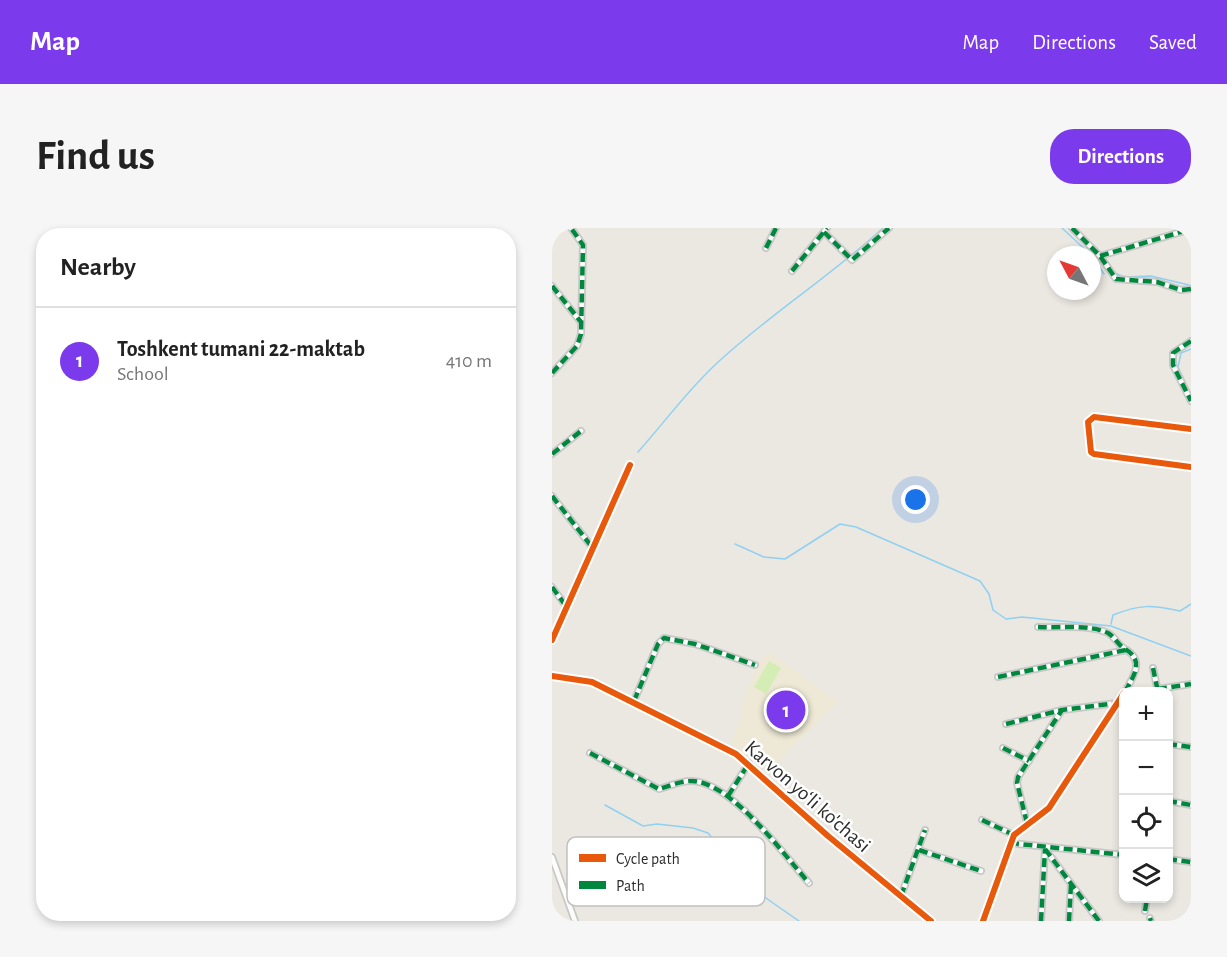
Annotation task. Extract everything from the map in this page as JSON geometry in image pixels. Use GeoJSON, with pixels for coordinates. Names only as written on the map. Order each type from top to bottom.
{"type":"FeatureCollection","features":[{"type":"Feature","properties":{"kind":"street"},"geometry":{"type":"LineString","coordinates":[[553,369],[577,346],[581,322],[583,245],[571,228]]}},
{"type":"Feature","properties":{"kind":"street"},"geometry":{"type":"LineString","coordinates":[[766,248],[776,228]]}},
{"type":"Feature","properties":{"kind":"street"},"geometry":{"type":"LineString","coordinates":[[792,271],[826,230],[852,260],[889,228]]}},
{"type":"Feature","properties":{"kind":"street"},"geometry":{"type":"LineString","coordinates":[[1072,228],[1090,246]]}},
{"type":"Feature","properties":{"kind":"street"},"geometry":{"type":"LineString","coordinates":[[1166,228],[1168,236]]}},
{"type":"Feature","properties":{"kind":"street"},"geometry":{"type":"LineString","coordinates":[[1101,256],[1191,230]]}},
{"type":"Feature","properties":{"kind":"street"},"geometry":{"type":"LineString","coordinates":[[1101,257],[1116,279],[1157,282],[1190,291]]}},
{"type":"Feature","properties":{"kind":"street"},"geometry":{"type":"LineString","coordinates":[[552,286],[581,322]]}},
{"type":"Feature","properties":{"kind":"street"},"geometry":{"type":"LineString","coordinates":[[1191,342],[1173,353],[1173,365],[1191,402]]}},
{"type":"Feature","properties":{"kind":"street"},"geometry":{"type":"LineString","coordinates":[[1191,429],[1094,417],[1088,422],[1091,452],[1094,454],[1191,467]]}},
{"type":"Feature","properties":{"kind":"street"},"geometry":{"type":"LineString","coordinates":[[552,454],[581,431]]}},
{"type":"Feature","properties":{"kind":"street"},"geometry":{"type":"LineString","coordinates":[[552,640],[630,465]]}},
{"type":"Feature","properties":{"kind":"street"},"geometry":{"type":"LineString","coordinates":[[552,496],[592,547]]}},
{"type":"Feature","properties":{"kind":"street"},"geometry":{"type":"LineString","coordinates":[[552,587],[566,606]]}},
{"type":"Feature","properties":{"kind":"street"},"geometry":{"type":"LineString","coordinates":[[1038,627],[1106,632],[1126,650],[1132,652],[1136,668],[1126,687]]}},
{"type":"Feature","properties":{"kind":"street"},"geometry":{"type":"LineString","coordinates":[[634,701],[658,644],[664,639],[695,644],[755,665]]}},
{"type":"Feature","properties":{"kind":"street"},"geometry":{"type":"LineString","coordinates":[[998,678],[1126,650]]}},
{"type":"Feature","properties":{"kind":"street"},"geometry":{"type":"LineString","coordinates":[[1153,668],[1157,687]]}},
{"type":"Feature","properties":{"kind":"street","name":"Karvon yo‘li ko'chasi"},"geometry":{"type":"LineString","coordinates":[[552,676],[592,682],[634,701],[749,763],[828,836],[931,921]]}},
{"type":"Feature","properties":{"kind":"street"},"geometry":{"type":"LineString","coordinates":[[1173,687],[1191,684]]}},
{"type":"Feature","properties":{"kind":"street"},"geometry":{"type":"LineString","coordinates":[[983,921],[1014,835],[1049,808],[1119,700]]}},
{"type":"Feature","properties":{"kind":"street"},"geometry":{"type":"LineString","coordinates":[[1006,724],[1062,710],[1117,703]]}},
{"type":"Feature","properties":{"kind":"street"},"geometry":{"type":"LineString","coordinates":[[1027,823],[1017,783],[1062,710]]}},
{"type":"Feature","properties":{"kind":"street"},"geometry":{"type":"LineString","coordinates":[[1173,745],[1191,747]]}},
{"type":"Feature","properties":{"kind":"street"},"geometry":{"type":"LineString","coordinates":[[1004,748],[1029,761]]}},
{"type":"Feature","properties":{"kind":"street"},"geometry":{"type":"LineString","coordinates":[[590,753],[659,789],[692,781],[728,796],[741,804],[809,883]]}},
{"type":"Feature","properties":{"kind":"street"},"geometry":{"type":"LineString","coordinates":[[728,796],[749,763]]}},
{"type":"Feature","properties":{"kind":"street"},"geometry":{"type":"LineString","coordinates":[[1173,802],[1191,805]]}},
{"type":"Feature","properties":{"kind":"street"},"geometry":{"type":"LineString","coordinates":[[982,820],[1014,835]]}},
{"type":"Feature","properties":{"kind":"street"},"geometry":{"type":"LineString","coordinates":[[901,896],[925,830]]}},
{"type":"Feature","properties":{"kind":"street"},"geometry":{"type":"LineString","coordinates":[[1010,843],[1045,849],[1119,855]]}},
{"type":"Feature","properties":{"kind":"street"},"geometry":{"type":"LineString","coordinates":[[1045,849],[1099,921]]}},
{"type":"Feature","properties":{"kind":"street"},"geometry":{"type":"LineString","coordinates":[[1041,921],[1045,849]]}},
{"type":"Feature","properties":{"kind":"street"},"geometry":{"type":"LineString","coordinates":[[919,850],[981,871]]}},
{"type":"Feature","properties":{"kind":"street"},"geometry":{"type":"LineString","coordinates":[[552,857],[567,899]]}},
{"type":"Feature","properties":{"kind":"street"},"geometry":{"type":"LineString","coordinates":[[1173,860],[1191,862]]}},
{"type":"Feature","properties":{"kind":"street"},"geometry":{"type":"LineString","coordinates":[[1069,921],[1071,884]]}},
{"type":"Feature","properties":{"kind":"street"},"geometry":{"type":"LineString","coordinates":[[1145,911],[1146,903]]}},
{"type":"Feature","properties":{"kind":"street"},"geometry":{"type":"LineString","coordinates":[[570,906],[575,921]]}},
{"type":"Feature","properties":{"kind":"shaded area"},"geometry":{"type":"Polygon","coordinates":[[[771,653],[838,702],[768,772],[730,743],[743,714],[741,705],[761,657],[771,653]]]}},
{"type":"Feature","properties":{"kind":"green space"},"geometry":{"type":"Polygon","coordinates":[[[769,661],[781,668],[766,694],[754,687],[769,661]]]}},
{"type":"Feature","properties":{"kind":"waterway"},"geometry":{"type":"LineString","coordinates":[[638,452],[685,396],[715,365],[756,329],[842,263],[883,228]]}},
{"type":"Feature","properties":{"kind":"waterway"},"geometry":{"type":"LineString","coordinates":[[1062,228],[1081,246]]}},
{"type":"Feature","properties":{"kind":"waterway"},"geometry":{"type":"LineString","coordinates":[[1101,270],[1104,274]]}},
{"type":"Feature","properties":{"kind":"waterway"},"geometry":{"type":"LineString","coordinates":[[1115,273],[1124,277],[1151,276],[1189,285]]}},
{"type":"Feature","properties":{"kind":"waterway"},"geometry":{"type":"LineString","coordinates":[[1191,349],[1181,353],[1178,367],[1191,395]]}},
{"type":"Feature","properties":{"kind":"waterway"},"geometry":{"type":"LineString","coordinates":[[735,544],[764,557],[785,559],[840,524],[856,527],[980,581],[989,594],[993,610],[1006,619],[1022,617],[1111,626],[1191,656]]}},
{"type":"Feature","properties":{"kind":"waterway"},"geometry":{"type":"LineString","coordinates":[[1111,624],[1113,615],[1131,609],[1153,607],[1180,611],[1191,604]]}},
{"type":"Feature","properties":{"kind":"waterway"},"geometry":{"type":"LineString","coordinates":[[605,805],[643,826],[657,824],[693,828],[708,833],[711,837]]}},
{"type":"Feature","properties":{"kind":"waterway"},"geometry":{"type":"LineString","coordinates":[[765,897],[799,921]]}},
{"type":"Feature","properties":{"kind":"marked path"},"geometry":{"type":"LineString","coordinates":[[552,373],[577,346],[581,334],[583,245],[571,228]]}},
{"type":"Feature","properties":{"kind":"marked path"},"geometry":{"type":"LineString","coordinates":[[766,248],[776,228]]}},
{"type":"Feature","properties":{"kind":"marked path"},"geometry":{"type":"LineString","coordinates":[[792,271],[827,228]]}},
{"type":"Feature","properties":{"kind":"marked path"},"geometry":{"type":"LineString","coordinates":[[824,232],[852,260],[889,228]]}},
{"type":"Feature","properties":{"kind":"marked path"},"geometry":{"type":"LineString","coordinates":[[1072,228],[1100,256],[1116,279],[1157,282],[1181,290],[1191,289]]}},
{"type":"Feature","properties":{"kind":"marked path"},"geometry":{"type":"LineString","coordinates":[[1101,256],[1191,229]]}},
{"type":"Feature","properties":{"kind":"marked path"},"geometry":{"type":"LineString","coordinates":[[552,286],[581,322]]}},
{"type":"Feature","properties":{"kind":"marked path"},"geometry":{"type":"LineString","coordinates":[[1191,341],[1173,353],[1173,365],[1191,401]]}},
{"type":"Feature","properties":{"kind":"marked path"},"geometry":{"type":"LineString","coordinates":[[552,454],[581,431]]}},
{"type":"Feature","properties":{"kind":"marked path"},"geometry":{"type":"LineString","coordinates":[[552,496],[592,547]]}},
{"type":"Feature","properties":{"kind":"marked path"},"geometry":{"type":"LineString","coordinates":[[552,587],[566,606]]}},
{"type":"Feature","properties":{"kind":"marked path"},"geometry":{"type":"LineString","coordinates":[[1038,627],[1083,627],[1108,633],[1135,658],[1136,669],[1128,687]]}},
{"type":"Feature","properties":{"kind":"marked path"},"geometry":{"type":"LineString","coordinates":[[634,701],[658,644],[664,638],[695,644],[755,665]]}},
{"type":"Feature","properties":{"kind":"marked path"},"geometry":{"type":"LineString","coordinates":[[998,677],[1126,650]]}},
{"type":"Feature","properties":{"kind":"marked path"},"geometry":{"type":"LineString","coordinates":[[1153,668],[1157,687]]}},
{"type":"Feature","properties":{"kind":"marked path"},"geometry":{"type":"LineString","coordinates":[[1171,687],[1191,684]]}},
{"type":"Feature","properties":{"kind":"marked path"},"geometry":{"type":"LineString","coordinates":[[1006,724],[1062,710],[1117,703]]}},
{"type":"Feature","properties":{"kind":"marked path"},"geometry":{"type":"LineString","coordinates":[[1027,823],[1017,783],[1018,777],[1062,710]]}},
{"type":"Feature","properties":{"kind":"marked path"},"geometry":{"type":"LineString","coordinates":[[1173,745],[1191,747]]}},
{"type":"Feature","properties":{"kind":"marked path"},"geometry":{"type":"LineString","coordinates":[[1003,748],[1029,761]]}},
{"type":"Feature","properties":{"kind":"marked path"},"geometry":{"type":"LineString","coordinates":[[590,753],[659,789],[691,781],[707,784],[723,793],[756,822],[809,883]]}},
{"type":"Feature","properties":{"kind":"marked path"},"geometry":{"type":"LineString","coordinates":[[728,796],[749,763]]}},
{"type":"Feature","properties":{"kind":"marked path"},"geometry":{"type":"LineString","coordinates":[[1173,802],[1191,805]]}},
{"type":"Feature","properties":{"kind":"marked path"},"geometry":{"type":"LineString","coordinates":[[982,820],[1014,835]]}},
{"type":"Feature","properties":{"kind":"marked path"},"geometry":{"type":"LineString","coordinates":[[901,896],[925,830]]}},
{"type":"Feature","properties":{"kind":"marked path"},"geometry":{"type":"LineString","coordinates":[[1010,843],[1119,854]]}},
{"type":"Feature","properties":{"kind":"marked path"},"geometry":{"type":"LineString","coordinates":[[1045,849],[1099,921]]}},
{"type":"Feature","properties":{"kind":"marked path"},"geometry":{"type":"LineString","coordinates":[[1041,921],[1045,849]]}},
{"type":"Feature","properties":{"kind":"marked path"},"geometry":{"type":"LineString","coordinates":[[919,850],[981,871]]}},
{"type":"Feature","properties":{"kind":"marked path"},"geometry":{"type":"LineString","coordinates":[[1173,860],[1191,862]]}},
{"type":"Feature","properties":{"kind":"marked path"},"geometry":{"type":"LineString","coordinates":[[1069,921],[1071,884]]}},
{"type":"Feature","properties":{"kind":"marked path"},"geometry":{"type":"LineString","coordinates":[[1145,911],[1146,903]]}},
{"type":"Feature","properties":{"kind":"cycle path"},"geometry":{"type":"LineString","coordinates":[[1191,429],[1094,417],[1088,422],[1091,452],[1094,454],[1191,467]]}},
{"type":"Feature","properties":{"kind":"cycle path"},"geometry":{"type":"LineString","coordinates":[[552,640],[630,465]]}},
{"type":"Feature","properties":{"kind":"cycle path"},"geometry":{"type":"LineString","coordinates":[[552,676],[592,682],[736,754],[828,836],[931,921]]}},
{"type":"Feature","properties":{"kind":"cycle path"},"geometry":{"type":"LineString","coordinates":[[983,921],[1014,835],[1049,808],[1119,701]]}},
{"type":"Feature","properties":{"kind":"place","name":"Toshkent tumani 22-maktab"},"geometry":{"type":"Point","coordinates":[786,710]}}]}
